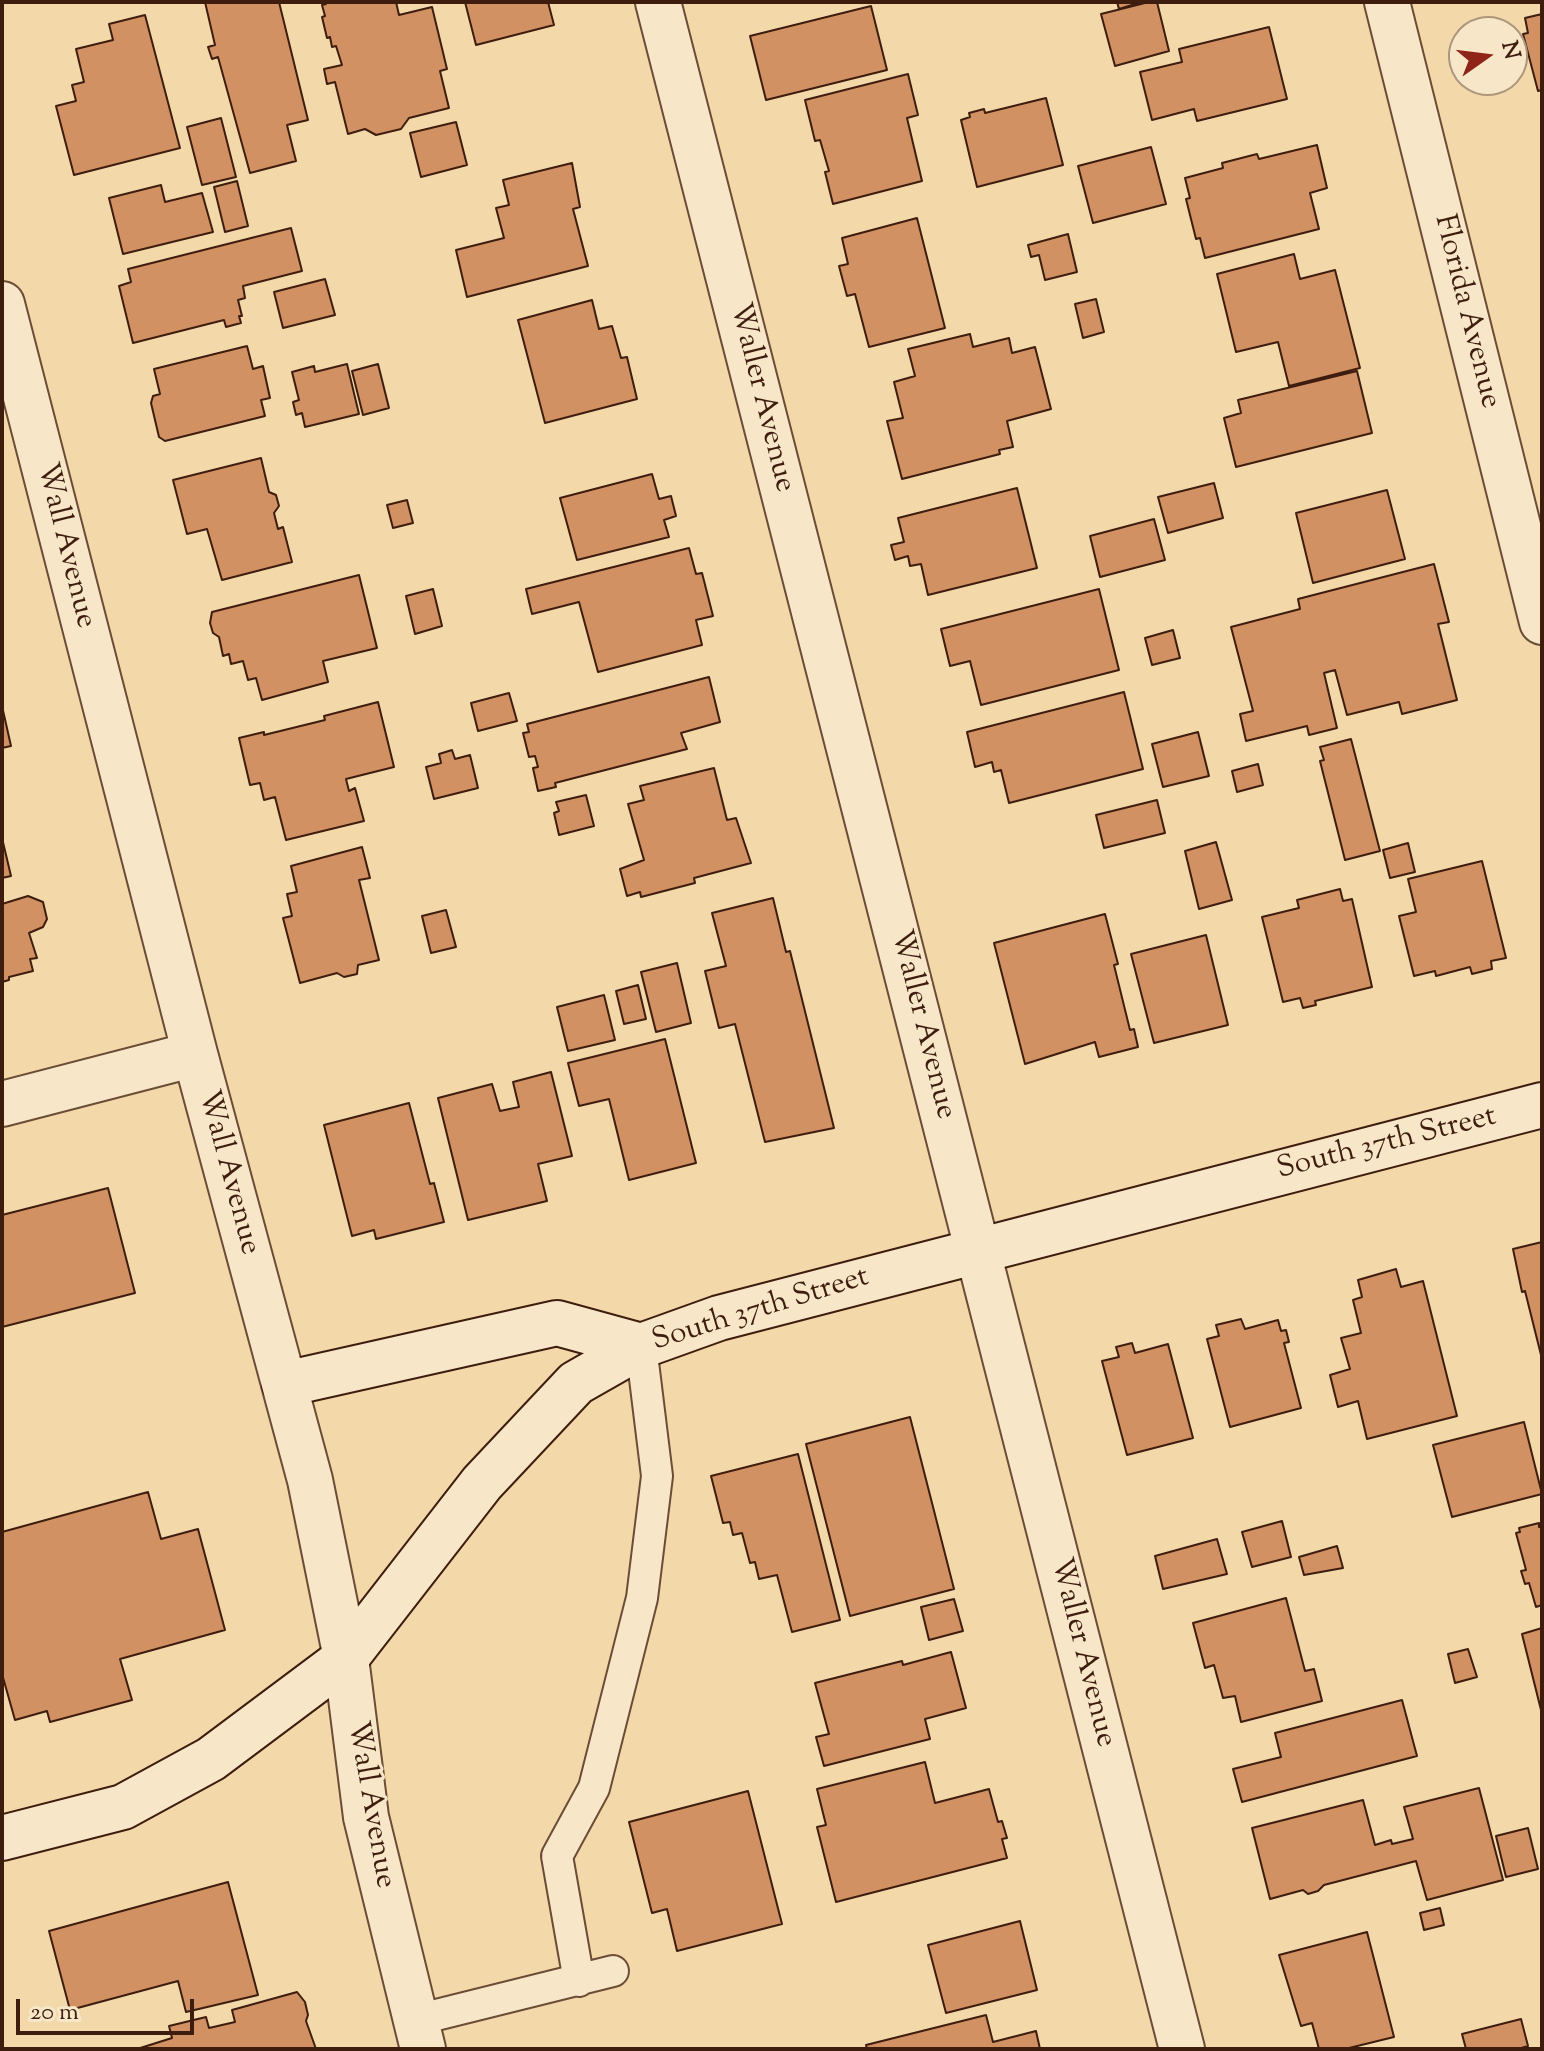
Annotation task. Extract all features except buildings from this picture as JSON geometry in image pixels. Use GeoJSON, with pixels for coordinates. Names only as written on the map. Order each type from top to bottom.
{"type":"FeatureCollection","features":[{"type":"Feature","properties":{"kind":"street","name":"Waller Avenue"},"geometry":{"type":"LineString","coordinates":[[658,2],[1182,2049]]}},
{"type":"Feature","properties":{"kind":"street","name":"Florida Avenue"},"geometry":{"type":"LineString","coordinates":[[1387,2],[1542,622]]}},
{"type":"Feature","properties":{"kind":"street","name":"Wall Avenue"},"geometry":{"type":"LineString","coordinates":[[2,304],[13,394],[310,1480],[346,1658],[366,1817],[420,2035]]}},
{"type":"Feature","properties":{"kind":"street"},"geometry":{"type":"LineString","coordinates":[[2,1104],[195,1054]]}},
{"type":"Feature","properties":{"kind":"street","name":"South 37th Street"},"geometry":{"type":"LineString","coordinates":[[2,1838],[123,1807],[211,1759],[346,1658],[482,1483],[555,1405],[576,1383],[641,1346],[719,1318],[1542,1105]]}},
{"type":"Feature","properties":{"kind":"street"},"geometry":{"type":"LineString","coordinates":[[285,1384],[557,1323],[641,1346]]}},
{"type":"Feature","properties":{"kind":"lane"},"geometry":{"type":"LineString","coordinates":[[579,1981],[557,1856],[594,1788],[642,1598],[657,1476],[641,1346]]}},
{"type":"Feature","properties":{"kind":"lane"},"geometry":{"type":"LineString","coordinates":[[420,2035],[613,1971]]}}]}
